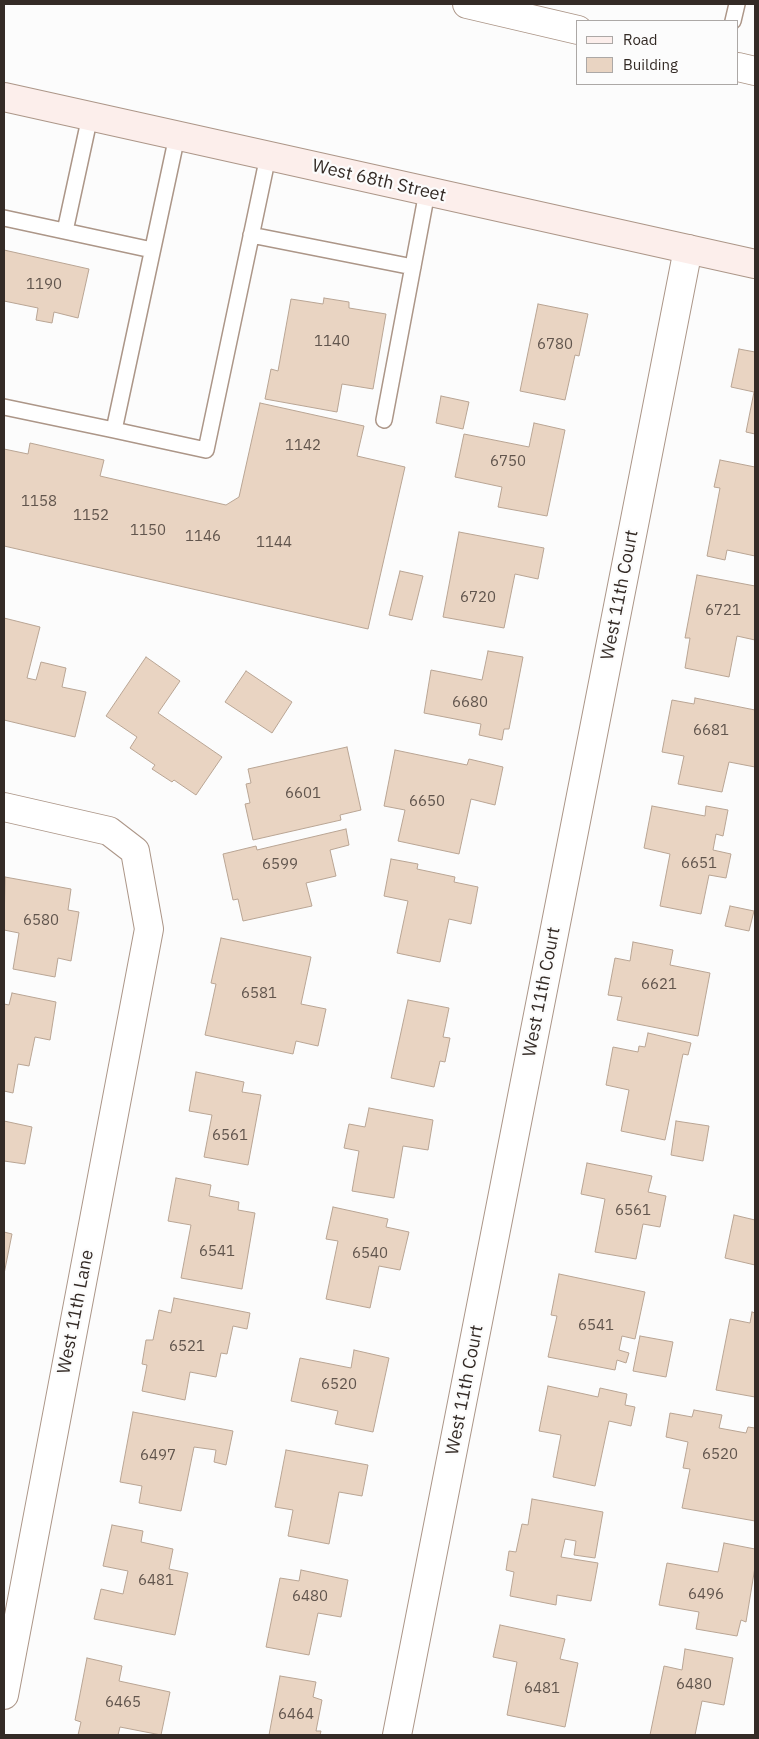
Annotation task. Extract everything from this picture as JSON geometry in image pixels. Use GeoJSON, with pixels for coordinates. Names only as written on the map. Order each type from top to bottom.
{"type":"FeatureCollection","features":[{"type":"Feature","properties":{"kind":"main road","name":"West 68th Street"},"geometry":{"type":"LineString","coordinates":[[4,97],[755,264]]}},
{"type":"Feature","properties":{"kind":"street"},"geometry":{"type":"LineString","coordinates":[[467,4],[576,30]]}},
{"type":"Feature","properties":{"kind":"street"},"geometry":{"type":"LineString","coordinates":[[739,67],[755,71]]}},
{"type":"Feature","properties":{"kind":"street","name":"West 11th Court"},"geometry":{"type":"LineString","coordinates":[[397,1735],[688,249]]}},
{"type":"Feature","properties":{"kind":"street","name":"West 11th Lane"},"geometry":{"type":"LineString","coordinates":[[4,807],[109,831],[136,850],[149,929],[4,1695]]}},
{"type":"Feature","properties":{"kind":"lane"},"geometry":{"type":"LineString","coordinates":[[733,20],[737,4]]}},
{"type":"Feature","properties":{"kind":"lane"},"geometry":{"type":"LineString","coordinates":[[65,231],[90,116]]}},
{"type":"Feature","properties":{"kind":"lane"},"geometry":{"type":"LineString","coordinates":[[114,430],[177,136]]}},
{"type":"Feature","properties":{"kind":"lane"},"geometry":{"type":"LineString","coordinates":[[4,407],[206,450],[268,156]]}},
{"type":"Feature","properties":{"kind":"lane"},"geometry":{"type":"LineString","coordinates":[[384,420],[427,192]]}},
{"type":"Feature","properties":{"kind":"lane"},"geometry":{"type":"LineString","coordinates":[[4,218],[152,250]]}},
{"type":"Feature","properties":{"kind":"lane"},"geometry":{"type":"LineString","coordinates":[[251,235],[413,267]]}},
{"type":"Feature","properties":{"kind":"building"},"geometry":{"type":"Polygon","coordinates":[[[4,250],[89,269],[78,318],[54,312],[52,323],[36,320],[38,308],[4,301],[4,250]]]}},
{"type":"Feature","properties":{"kind":"building"},"geometry":{"type":"Polygon","coordinates":[[[324,298],[349,302],[349,308],[386,314],[373,389],[342,384],[337,412],[265,399],[271,369],[278,371],[291,299],[323,304],[324,298]]]}},
{"type":"Feature","properties":{"kind":"building"},"geometry":{"type":"Polygon","coordinates":[[[538,304],[588,314],[579,356],[575,355],[565,400],[520,391],[538,304]]]}},
{"type":"Feature","properties":{"kind":"building"},"geometry":{"type":"Polygon","coordinates":[[[739,349],[755,352],[755,434],[746,432],[754,392],[731,387],[739,349]]]}},
{"type":"Feature","properties":{"kind":"building"},"geometry":{"type":"Polygon","coordinates":[[[441,396],[469,402],[463,429],[436,423],[441,396]]]}},
{"type":"Feature","properties":{"kind":"building"},"geometry":{"type":"Polygon","coordinates":[[[260,403],[364,426],[357,456],[405,467],[368,629],[4,546],[4,449],[28,454],[30,443],[104,460],[100,476],[226,505],[239,497],[260,403]]]}},
{"type":"Feature","properties":{"kind":"building"},"geometry":{"type":"Polygon","coordinates":[[[534,423],[565,430],[547,516],[498,507],[502,487],[455,477],[464,434],[529,447],[534,423]]]}},
{"type":"Feature","properties":{"kind":"building"},"geometry":{"type":"Polygon","coordinates":[[[720,460],[755,467],[755,556],[727,550],[725,560],[707,556],[720,488],[714,487],[720,460]]]}},
{"type":"Feature","properties":{"kind":"building"},"geometry":{"type":"Polygon","coordinates":[[[459,532],[544,548],[538,579],[515,574],[504,628],[443,617],[459,532]]]}},
{"type":"Feature","properties":{"kind":"building"},"geometry":{"type":"Polygon","coordinates":[[[400,571],[423,576],[412,620],[389,615],[400,571]]]}},
{"type":"Feature","properties":{"kind":"building"},"geometry":{"type":"Polygon","coordinates":[[[697,575],[755,586],[755,640],[737,636],[729,677],[685,668],[690,638],[685,638],[697,575]]]}},
{"type":"Feature","properties":{"kind":"building"},"geometry":{"type":"Polygon","coordinates":[[[4,618],[40,627],[27,678],[36,680],[41,662],[66,668],[62,687],[86,692],[75,737],[4,720],[4,618]]]}},
{"type":"Feature","properties":{"kind":"building"},"geometry":{"type":"Polygon","coordinates":[[[488,651],[523,657],[509,729],[504,729],[502,740],[479,735],[481,724],[424,713],[431,670],[482,680],[488,651]]]}},
{"type":"Feature","properties":{"kind":"building"},"geometry":{"type":"Polygon","coordinates":[[[146,657],[180,681],[158,713],[222,757],[196,795],[174,780],[172,782],[152,769],[155,765],[130,748],[137,737],[106,716],[146,657]]]}},
{"type":"Feature","properties":{"kind":"building"},"geometry":{"type":"Polygon","coordinates":[[[246,671],[292,702],[272,733],[225,702],[246,671]]]}},
{"type":"Feature","properties":{"kind":"building"},"geometry":{"type":"Polygon","coordinates":[[[695,698],[755,710],[755,767],[729,762],[722,792],[678,784],[684,756],[662,752],[672,700],[694,704],[695,698]]]}},
{"type":"Feature","properties":{"kind":"building"},"geometry":{"type":"Polygon","coordinates":[[[347,747],[361,810],[340,815],[341,820],[253,840],[245,804],[250,803],[246,784],[251,783],[248,769],[347,747]]]}},
{"type":"Feature","properties":{"kind":"building"},"geometry":{"type":"Polygon","coordinates":[[[395,750],[467,765],[469,759],[503,767],[495,805],[471,799],[459,854],[398,841],[405,810],[384,806],[395,750]]]}},
{"type":"Feature","properties":{"kind":"building"},"geometry":{"type":"Polygon","coordinates":[[[652,806],[705,816],[706,806],[728,810],[723,836],[716,834],[713,850],[731,854],[726,878],[709,875],[701,914],[660,906],[670,854],[644,848],[652,806]]]}},
{"type":"Feature","properties":{"kind":"building"},"geometry":{"type":"Polygon","coordinates":[[[346,829],[349,845],[330,850],[336,876],[306,883],[312,906],[243,921],[238,899],[233,900],[223,854],[256,846],[257,850],[346,829]]]}},
{"type":"Feature","properties":{"kind":"building"},"geometry":{"type":"Polygon","coordinates":[[[391,859],[418,864],[417,869],[455,877],[454,882],[478,887],[471,924],[449,919],[440,962],[397,953],[408,901],[384,896],[391,859]]]}},
{"type":"Feature","properties":{"kind":"building"},"geometry":{"type":"Polygon","coordinates":[[[5,877],[71,889],[68,910],[79,912],[71,961],[58,958],[55,977],[13,969],[19,933],[4,930],[5,877]]]}},
{"type":"Feature","properties":{"kind":"building"},"geometry":{"type":"Polygon","coordinates":[[[730,906],[754,911],[749,931],[725,926],[730,906]]]}},
{"type":"Feature","properties":{"kind":"building"},"geometry":{"type":"Polygon","coordinates":[[[221,938],[311,957],[301,1004],[326,1009],[318,1046],[296,1041],[293,1054],[205,1035],[216,984],[211,983],[221,938]]]}},
{"type":"Feature","properties":{"kind":"building"},"geometry":{"type":"Polygon","coordinates":[[[633,942],[673,950],[670,965],[710,973],[698,1036],[617,1020],[622,997],[608,995],[615,958],[630,961],[633,942]]]}},
{"type":"Feature","properties":{"kind":"building"},"geometry":{"type":"Polygon","coordinates":[[[12,993],[56,1002],[50,1040],[35,1037],[29,1066],[18,1064],[13,1093],[4,1091],[4,1004],[9,1005],[12,993]]]}},
{"type":"Feature","properties":{"kind":"building"},"geometry":{"type":"Polygon","coordinates":[[[408,1000],[449,1008],[443,1037],[450,1038],[445,1062],[440,1061],[434,1087],[391,1078],[408,1000]]]}},
{"type":"Feature","properties":{"kind":"building"},"geometry":{"type":"Polygon","coordinates":[[[648,1033],[691,1043],[688,1055],[683,1054],[665,1140],[621,1131],[629,1090],[606,1085],[613,1047],[638,1052],[639,1046],[645,1047],[648,1033]]]}},
{"type":"Feature","properties":{"kind":"building"},"geometry":{"type":"Polygon","coordinates":[[[196,1072],[244,1082],[242,1092],[261,1095],[248,1165],[204,1157],[212,1115],[189,1111],[196,1072]]]}},
{"type":"Feature","properties":{"kind":"building"},"geometry":{"type":"Polygon","coordinates":[[[369,1108],[433,1120],[428,1150],[403,1146],[394,1198],[352,1191],[359,1151],[344,1148],[349,1124],[365,1127],[369,1108]]]}},
{"type":"Feature","properties":{"kind":"building"},"geometry":{"type":"Polygon","coordinates":[[[4,1121],[32,1127],[25,1164],[4,1161],[4,1121]]]}},
{"type":"Feature","properties":{"kind":"building"},"geometry":{"type":"Polygon","coordinates":[[[676,1121],[709,1126],[703,1161],[671,1155],[676,1121]]]}},
{"type":"Feature","properties":{"kind":"building"},"geometry":{"type":"Polygon","coordinates":[[[587,1163],[652,1176],[648,1192],[666,1196],[660,1227],[643,1224],[636,1259],[595,1252],[605,1199],[581,1194],[587,1163]]]}},
{"type":"Feature","properties":{"kind":"building"},"geometry":{"type":"Polygon","coordinates":[[[176,1178],[211,1185],[209,1196],[239,1202],[238,1210],[255,1213],[242,1289],[181,1278],[191,1225],[168,1221],[176,1178]]]}},
{"type":"Feature","properties":{"kind":"building"},"geometry":{"type":"Polygon","coordinates":[[[333,1207],[388,1219],[386,1227],[409,1232],[400,1270],[379,1266],[370,1308],[326,1299],[338,1241],[326,1239],[333,1207]]]}},
{"type":"Feature","properties":{"kind":"building"},"geometry":{"type":"Polygon","coordinates":[[[734,1215],[755,1220],[755,1265],[725,1258],[734,1215]]]}},
{"type":"Feature","properties":{"kind":"building"},"geometry":{"type":"Polygon","coordinates":[[[4,1232],[12,1234],[4,1274],[4,1232]]]}},
{"type":"Feature","properties":{"kind":"building"},"geometry":{"type":"Polygon","coordinates":[[[559,1274],[645,1292],[635,1339],[622,1336],[619,1350],[629,1353],[626,1363],[617,1360],[615,1370],[548,1357],[557,1316],[551,1315],[559,1274]]]}},
{"type":"Feature","properties":{"kind":"building"},"geometry":{"type":"Polygon","coordinates":[[[174,1298],[250,1313],[247,1329],[233,1326],[227,1354],[221,1353],[216,1377],[190,1372],[185,1400],[142,1391],[147,1365],[142,1364],[146,1340],[153,1340],[159,1310],[171,1313],[174,1298]]]}},
{"type":"Feature","properties":{"kind":"building"},"geometry":{"type":"Polygon","coordinates":[[[752,1312],[755,1313],[755,1397],[716,1390],[730,1319],[750,1323],[752,1312]]]}},
{"type":"Feature","properties":{"kind":"building"},"geometry":{"type":"Polygon","coordinates":[[[640,1336],[673,1342],[666,1377],[633,1371],[640,1336]]]}},
{"type":"Feature","properties":{"kind":"building"},"geometry":{"type":"Polygon","coordinates":[[[354,1350],[389,1358],[373,1432],[335,1424],[338,1411],[291,1401],[300,1358],[351,1368],[354,1350]]]}},
{"type":"Feature","properties":{"kind":"building"},"geometry":{"type":"Polygon","coordinates":[[[548,1386],[598,1397],[600,1388],[627,1394],[625,1405],[635,1407],[631,1426],[609,1421],[595,1486],[553,1477],[561,1435],[539,1431],[548,1386]]]}},
{"type":"Feature","properties":{"kind":"building"},"geometry":{"type":"Polygon","coordinates":[[[694,1410],[722,1415],[719,1428],[746,1433],[748,1427],[755,1428],[755,1521],[682,1508],[690,1469],[683,1468],[688,1442],[666,1437],[670,1413],[692,1417],[694,1410]]]}},
{"type":"Feature","properties":{"kind":"building"},"geometry":{"type":"Polygon","coordinates":[[[133,1412],[233,1431],[226,1465],[214,1462],[216,1450],[194,1447],[181,1511],[139,1503],[142,1486],[120,1482],[133,1412]]]}},
{"type":"Feature","properties":{"kind":"building"},"geometry":{"type":"Polygon","coordinates":[[[286,1450],[368,1465],[362,1496],[339,1492],[329,1544],[288,1536],[293,1510],[275,1507],[286,1450]]]}},
{"type":"Feature","properties":{"kind":"building"},"geometry":{"type":"Polygon","coordinates":[[[532,1499],[603,1512],[595,1558],[574,1555],[576,1541],[565,1539],[561,1557],[598,1563],[591,1601],[557,1595],[556,1605],[510,1596],[514,1572],[506,1570],[509,1551],[516,1552],[522,1524],[528,1525],[532,1499]]]}},
{"type":"Feature","properties":{"kind":"building"},"geometry":{"type":"Polygon","coordinates":[[[112,1525],[143,1531],[141,1542],[173,1549],[169,1569],[188,1573],[175,1635],[94,1619],[101,1589],[123,1594],[128,1571],[103,1566],[112,1525]]]}},
{"type":"Feature","properties":{"kind":"building"},"geometry":{"type":"Polygon","coordinates":[[[724,1543],[755,1549],[755,1567],[746,1622],[741,1620],[737,1636],[696,1629],[699,1612],[659,1605],[667,1563],[718,1572],[724,1543]]]}},
{"type":"Feature","properties":{"kind":"building"},"geometry":{"type":"Polygon","coordinates":[[[301,1570],[348,1580],[341,1617],[318,1613],[309,1655],[266,1647],[280,1578],[299,1581],[301,1570]]]}},
{"type":"Feature","properties":{"kind":"building"},"geometry":{"type":"Polygon","coordinates":[[[500,1625],[565,1639],[560,1659],[578,1663],[565,1727],[507,1715],[517,1662],[493,1657],[500,1625]]]}},
{"type":"Feature","properties":{"kind":"building"},"geometry":{"type":"Polygon","coordinates":[[[685,1649],[733,1658],[724,1705],[702,1701],[695,1735],[650,1735],[664,1666],[682,1670],[685,1649]]]}},
{"type":"Feature","properties":{"kind":"building"},"geometry":{"type":"Polygon","coordinates":[[[87,1658],[122,1666],[119,1681],[170,1692],[161,1735],[120,1727],[118,1735],[78,1735],[81,1722],[75,1720],[87,1658]]]}},
{"type":"Feature","properties":{"kind":"building"},"geometry":{"type":"Polygon","coordinates":[[[280,1676],[316,1682],[313,1697],[322,1700],[316,1731],[321,1731],[320,1735],[269,1735],[280,1676]]]}}]}
